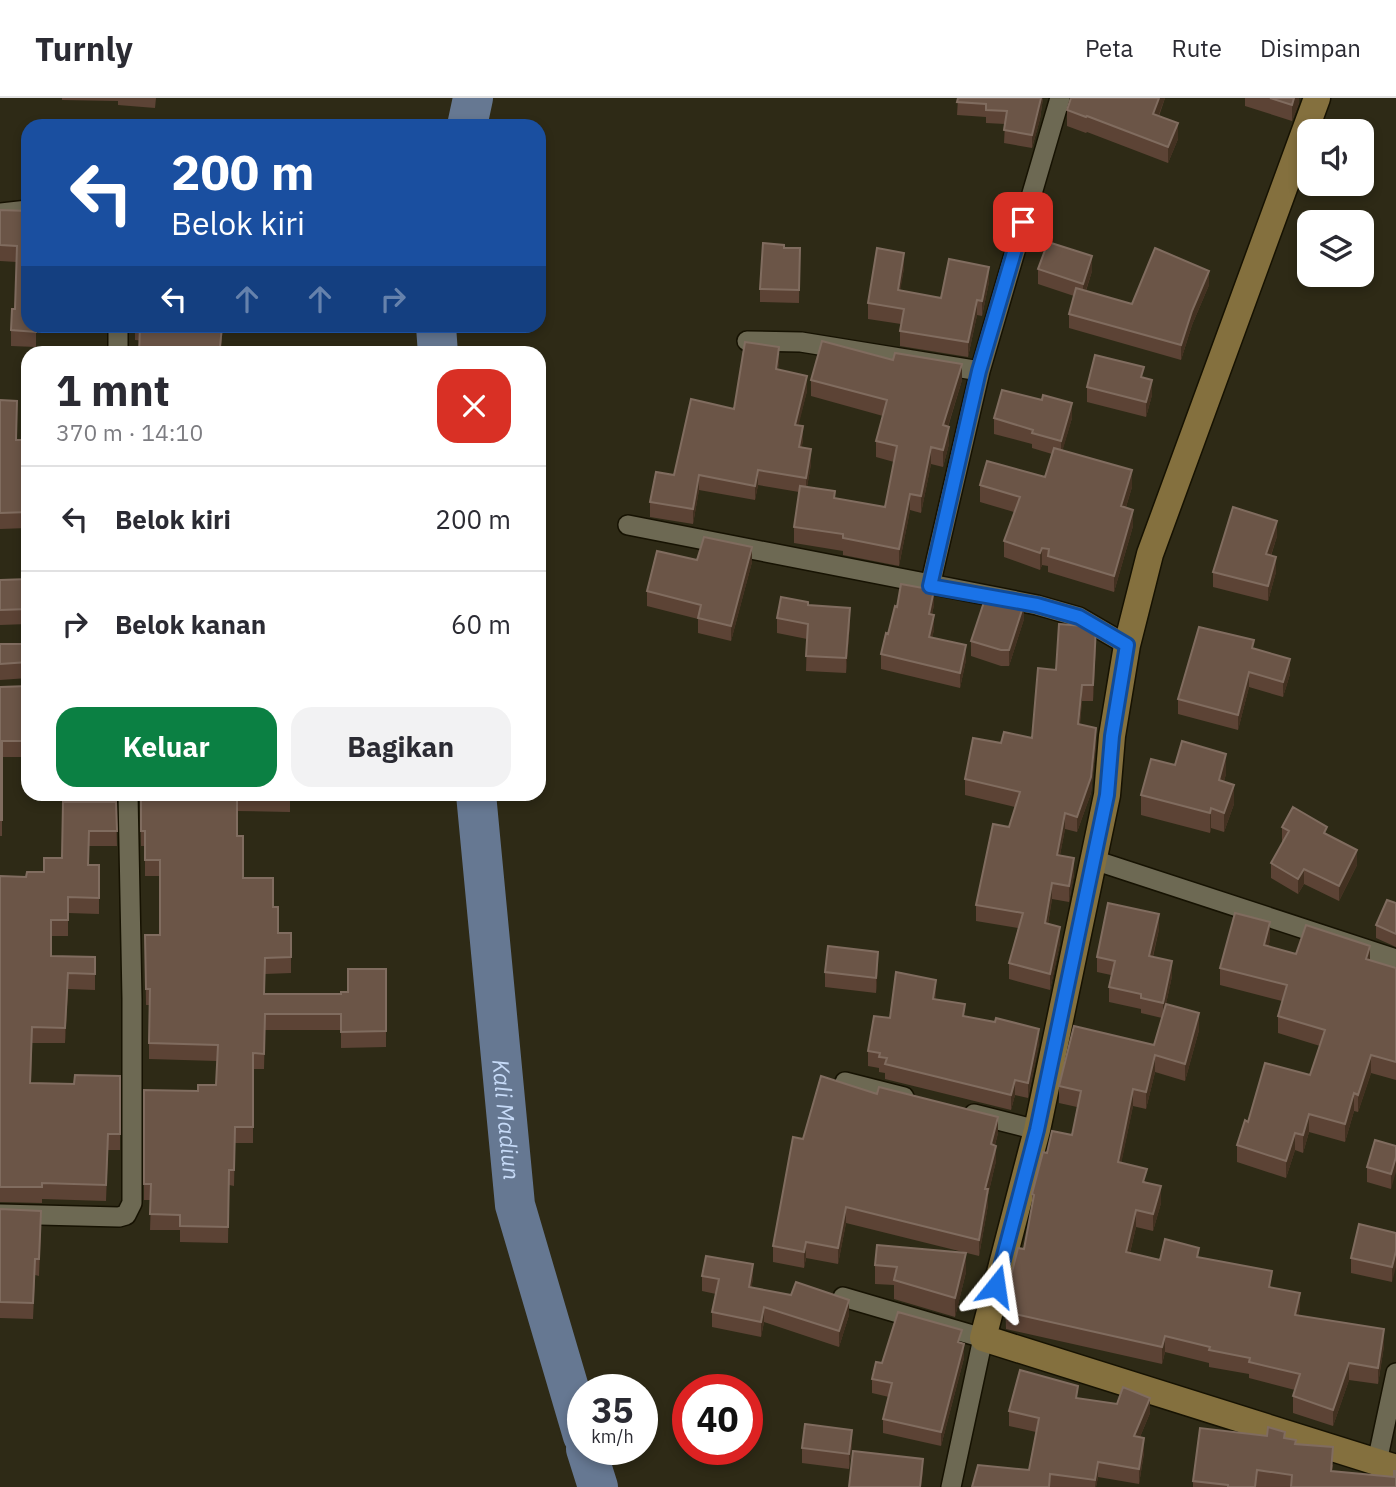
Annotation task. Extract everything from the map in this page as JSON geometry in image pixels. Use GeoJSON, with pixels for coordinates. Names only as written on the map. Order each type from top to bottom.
{"type":"FeatureCollection","features":[{"type":"Feature","properties":{"kind":"street"},"geometry":{"type":"LineString","coordinates":[[930,586],[979,371],[1060,98]]}},
{"type":"Feature","properties":{"kind":"street"},"geometry":{"type":"LineString","coordinates":[[951,1487],[983,1338],[1037,1130],[1107,795],[1112,736],[1127,645],[1150,554],[1317,98]]}},
{"type":"Feature","properties":{"kind":"street"},"geometry":{"type":"LineString","coordinates":[[0,213],[21,211]]}},
{"type":"Feature","properties":{"kind":"street"},"geometry":{"type":"LineString","coordinates":[[747,341],[801,342],[979,371]]}},
{"type":"Feature","properties":{"kind":"street"},"geometry":{"type":"LineString","coordinates":[[628,525],[1037,605],[1079,617],[1127,645]]}},
{"type":"Feature","properties":{"kind":"street"},"geometry":{"type":"LineString","coordinates":[[0,1214],[119,1217],[126,1215],[132,1203],[128,801]]}},
{"type":"Feature","properties":{"kind":"street"},"geometry":{"type":"LineString","coordinates":[[1094,860],[1396,959]]}},
{"type":"Feature","properties":{"kind":"street"},"geometry":{"type":"LineString","coordinates":[[845,1082],[922,1102]]}},
{"type":"Feature","properties":{"kind":"street"},"geometry":{"type":"LineString","coordinates":[[960,1111],[1037,1130]]}},
{"type":"Feature","properties":{"kind":"street"},"geometry":{"type":"LineString","coordinates":[[843,1297],[983,1338],[1386,1465],[1396,1373]]}},
{"type":"Feature","properties":{"kind":"building"},"geometry":{"type":"Polygon","coordinates":[[[958,98],[1041,98],[1032,135],[1004,130],[1007,111],[986,110],[986,104],[957,102],[958,98]]]}},
{"type":"Feature","properties":{"kind":"building"},"geometry":{"type":"Polygon","coordinates":[[[1071,98],[1159,98],[1153,114],[1178,123],[1168,147],[1067,110],[1071,98]]]}},
{"type":"Feature","properties":{"kind":"building"},"geometry":{"type":"Polygon","coordinates":[[[1270,98],[1294,98],[1292,105],[1270,98]]]}},
{"type":"Feature","properties":{"kind":"building"},"geometry":{"type":"Polygon","coordinates":[[[0,210],[21,211],[21,331],[11,330],[12,309],[15,309],[17,246],[0,245],[0,210]]]}},
{"type":"Feature","properties":{"kind":"building"},"geometry":{"type":"Polygon","coordinates":[[[1048,242],[1092,256],[1083,284],[1038,269],[1048,242]]]}},
{"type":"Feature","properties":{"kind":"building"},"geometry":{"type":"Polygon","coordinates":[[[763,243],[784,245],[784,248],[800,248],[799,290],[760,289],[763,243]]]}},
{"type":"Feature","properties":{"kind":"building"},"geometry":{"type":"Polygon","coordinates":[[[877,248],[904,253],[898,290],[941,298],[949,259],[989,267],[982,301],[977,300],[968,342],[900,331],[904,309],[868,303],[877,248]]]}},
{"type":"Feature","properties":{"kind":"building"},"geometry":{"type":"Polygon","coordinates":[[[1155,248],[1209,271],[1181,345],[1069,314],[1076,288],[1132,304],[1155,248]]]}},
{"type":"Feature","properties":{"kind":"building"},"geometry":{"type":"Polygon","coordinates":[[[140,333],[221,333],[220,346],[139,346],[140,333]]]}},
{"type":"Feature","properties":{"kind":"building"},"geometry":{"type":"Polygon","coordinates":[[[822,341],[893,360],[895,353],[962,364],[943,425],[949,427],[943,450],[931,447],[921,496],[910,494],[899,549],[843,538],[843,534],[794,527],[800,486],[835,491],[834,498],[885,507],[897,446],[876,441],[887,400],[811,380],[822,341]]]}},
{"type":"Feature","properties":{"kind":"building"},"geometry":{"type":"Polygon","coordinates":[[[745,342],[779,347],[776,369],[807,376],[795,425],[803,426],[799,447],[811,449],[806,478],[758,470],[755,486],[699,475],[693,509],[650,502],[656,472],[674,475],[691,399],[734,409],[745,342]]]}},
{"type":"Feature","properties":{"kind":"building"},"geometry":{"type":"Polygon","coordinates":[[[1095,355],[1144,367],[1141,377],[1152,380],[1146,402],[1087,387],[1095,355]]]}},
{"type":"Feature","properties":{"kind":"building"},"geometry":{"type":"Polygon","coordinates":[[[1002,390],[1042,400],[1043,395],[1072,403],[1061,441],[994,418],[1002,390]]]}},
{"type":"Feature","properties":{"kind":"building"},"geometry":{"type":"Polygon","coordinates":[[[0,400],[17,401],[16,440],[21,440],[21,512],[0,513],[0,400]]]}},
{"type":"Feature","properties":{"kind":"building"},"geometry":{"type":"Polygon","coordinates":[[[1054,448],[1132,470],[1121,506],[1133,510],[1114,576],[1048,556],[1049,549],[1042,548],[1040,553],[1004,541],[1020,497],[980,485],[987,461],[1045,477],[1054,448]]]}},
{"type":"Feature","properties":{"kind":"building"},"geometry":{"type":"Polygon","coordinates":[[[1233,507],[1277,521],[1266,554],[1276,557],[1268,586],[1213,572],[1233,507]]]}},
{"type":"Feature","properties":{"kind":"building"},"geometry":{"type":"Polygon","coordinates":[[[704,537],[752,547],[731,626],[698,618],[701,605],[647,591],[657,551],[697,560],[704,537]]]}},
{"type":"Feature","properties":{"kind":"building"},"geometry":{"type":"Polygon","coordinates":[[[21,579],[21,609],[0,610],[0,580],[21,579]]]}},
{"type":"Feature","properties":{"kind":"building"},"geometry":{"type":"Polygon","coordinates":[[[901,584],[934,590],[929,614],[934,615],[929,637],[966,645],[960,673],[881,654],[895,606],[897,607],[901,584]]]}},
{"type":"Feature","properties":{"kind":"building"},"geometry":{"type":"Polygon","coordinates":[[[987,593],[1024,604],[1009,650],[971,641],[987,593]]]}},
{"type":"Feature","properties":{"kind":"building"},"geometry":{"type":"Polygon","coordinates":[[[781,597],[808,602],[808,605],[850,608],[846,658],[806,656],[808,624],[777,618],[781,597]]]}},
{"type":"Feature","properties":{"kind":"building"},"geometry":{"type":"Polygon","coordinates":[[[1059,624],[1096,627],[1093,685],[1082,685],[1078,724],[1096,728],[1091,777],[1077,817],[1065,813],[1057,855],[1074,858],[1069,886],[1052,883],[1045,923],[1060,927],[1050,974],[1009,963],[1023,913],[976,905],[993,824],[1009,827],[1020,792],[965,779],[973,738],[1001,743],[1004,732],[1032,738],[1038,668],[1056,670],[1059,624]]]}},
{"type":"Feature","properties":{"kind":"building"},"geometry":{"type":"Polygon","coordinates":[[[1199,627],[1254,640],[1252,648],[1290,659],[1283,682],[1249,672],[1238,715],[1178,699],[1199,627]]]}},
{"type":"Feature","properties":{"kind":"building"},"geometry":{"type":"Polygon","coordinates":[[[0,644],[21,644],[21,662],[0,664],[0,644]]]}},
{"type":"Feature","properties":{"kind":"building"},"geometry":{"type":"Polygon","coordinates":[[[21,686],[21,741],[2,741],[2,820],[0,820],[0,687],[21,686]]]}},
{"type":"Feature","properties":{"kind":"building"},"geometry":{"type":"Polygon","coordinates":[[[1182,741],[1226,754],[1219,780],[1234,785],[1224,813],[1211,808],[1210,813],[1141,795],[1151,759],[1175,765],[1182,741]]]}},
{"type":"Feature","properties":{"kind":"building"},"geometry":{"type":"Polygon","coordinates":[[[141,801],[237,801],[237,836],[243,836],[243,878],[273,878],[273,907],[278,907],[278,933],[291,933],[291,957],[265,958],[264,994],[341,994],[348,992],[348,969],[386,969],[386,1031],[341,1032],[341,1014],[265,1014],[264,1054],[253,1053],[253,1127],[235,1127],[234,1170],[229,1170],[228,1227],[180,1226],[180,1215],[150,1214],[151,1184],[144,1184],[144,1090],[198,1091],[198,1085],[216,1085],[218,1045],[149,1043],[150,989],[146,989],[145,935],[160,935],[160,860],[145,860],[145,831],[141,831],[141,801]]]}},
{"type":"Feature","properties":{"kind":"building"},"geometry":{"type":"Polygon","coordinates":[[[63,802],[116,802],[117,831],[89,831],[88,865],[99,865],[99,898],[68,897],[68,920],[51,920],[51,956],[95,957],[95,974],[68,973],[65,1028],[32,1027],[30,1083],[74,1084],[75,1075],[120,1076],[120,1134],[108,1134],[106,1185],[42,1183],[42,1187],[0,1187],[0,876],[26,877],[27,872],[44,872],[44,858],[62,858],[63,802]]]}},
{"type":"Feature","properties":{"kind":"building"},"geometry":{"type":"Polygon","coordinates":[[[1293,807],[1327,827],[1324,833],[1357,850],[1339,886],[1304,869],[1298,879],[1271,863],[1289,831],[1282,827],[1293,807]]]}},
{"type":"Feature","properties":{"kind":"building"},"geometry":{"type":"Polygon","coordinates":[[[1387,900],[1396,903],[1396,934],[1376,925],[1387,900]]]}},
{"type":"Feature","properties":{"kind":"building"},"geometry":{"type":"Polygon","coordinates":[[[1108,903],[1159,914],[1149,956],[1172,961],[1163,1003],[1141,998],[1141,994],[1109,987],[1115,961],[1097,957],[1108,903]]]}},
{"type":"Feature","properties":{"kind":"building"},"geometry":{"type":"Polygon","coordinates":[[[1235,913],[1270,922],[1264,945],[1296,954],[1306,925],[1370,946],[1366,959],[1396,968],[1396,1062],[1371,1055],[1358,1095],[1354,1093],[1345,1124],[1309,1114],[1303,1135],[1295,1133],[1286,1161],[1237,1145],[1245,1120],[1248,1122],[1265,1063],[1310,1075],[1325,1030],[1278,1016],[1287,985],[1220,968],[1235,913]]]}},
{"type":"Feature","properties":{"kind":"building"},"geometry":{"type":"Polygon","coordinates":[[[828,946],[878,952],[876,978],[825,972],[828,946]]]}},
{"type":"Feature","properties":{"kind":"building"},"geometry":{"type":"Polygon","coordinates":[[[896,972],[936,980],[933,999],[965,1004],[963,1016],[995,1022],[996,1018],[1039,1029],[1028,1083],[1015,1080],[1011,1095],[885,1064],[887,1058],[879,1057],[880,1053],[868,1051],[874,1016],[890,1018],[896,972]]]}},
{"type":"Feature","properties":{"kind":"building"},"geometry":{"type":"Polygon","coordinates":[[[1166,1004],[1199,1013],[1185,1064],[1155,1055],[1146,1092],[1133,1089],[1118,1162],[1147,1169],[1143,1182],[1161,1186],[1153,1214],[1136,1210],[1126,1252],[1160,1260],[1165,1239],[1199,1248],[1197,1257],[1272,1271],[1269,1287],[1300,1293],[1295,1315],[1384,1329],[1378,1368],[1349,1363],[1333,1410],[1293,1396],[1300,1374],[1249,1362],[1250,1358],[1209,1350],[1210,1347],[1165,1336],[1162,1347],[1006,1312],[1009,1301],[1005,1300],[1018,1248],[1024,1249],[1034,1195],[1032,1194],[1043,1152],[1047,1153],[1052,1131],[1072,1135],[1081,1091],[1059,1086],[1074,1026],[1154,1045],[1166,1004]]]}},
{"type":"Feature","properties":{"kind":"building"},"geometry":{"type":"Polygon","coordinates":[[[821,1076],[877,1094],[879,1087],[998,1117],[991,1144],[996,1146],[985,1189],[988,1189],[979,1240],[846,1207],[838,1248],[806,1242],[804,1252],[773,1246],[793,1137],[803,1139],[821,1076]]]}},
{"type":"Feature","properties":{"kind":"building"},"geometry":{"type":"Polygon","coordinates":[[[1375,1140],[1396,1146],[1391,1174],[1367,1167],[1375,1140]]]}},
{"type":"Feature","properties":{"kind":"building"},"geometry":{"type":"Polygon","coordinates":[[[0,1209],[41,1211],[39,1259],[35,1259],[33,1303],[0,1302],[0,1209]]]}},
{"type":"Feature","properties":{"kind":"building"},"geometry":{"type":"Polygon","coordinates":[[[1359,1224],[1396,1233],[1396,1251],[1392,1267],[1351,1258],[1359,1224]]]}},
{"type":"Feature","properties":{"kind":"building"},"geometry":{"type":"Polygon","coordinates":[[[877,1245],[966,1253],[955,1298],[894,1280],[897,1267],[875,1265],[877,1245]]]}},
{"type":"Feature","properties":{"kind":"building"},"geometry":{"type":"Polygon","coordinates":[[[706,1256],[753,1264],[749,1287],[791,1295],[796,1282],[849,1300],[839,1331],[764,1307],[761,1322],[712,1312],[719,1279],[702,1276],[706,1256]]]}},
{"type":"Feature","properties":{"kind":"building"},"geometry":{"type":"Polygon","coordinates":[[[898,1312],[962,1330],[958,1342],[964,1344],[941,1432],[883,1419],[892,1383],[872,1379],[876,1362],[882,1363],[898,1312]]]}},
{"type":"Feature","properties":{"kind":"building"},"geometry":{"type":"Polygon","coordinates":[[[1020,1370],[1078,1386],[1076,1398],[1117,1404],[1123,1387],[1150,1398],[1134,1436],[1144,1438],[1139,1469],[1098,1462],[1095,1480],[1050,1474],[1049,1487],[972,1487],[978,1465],[1029,1470],[1039,1418],[1009,1411],[1020,1370]]]}},
{"type":"Feature","properties":{"kind":"building"},"geometry":{"type":"Polygon","coordinates":[[[805,1424],[852,1430],[849,1454],[802,1448],[805,1424]]]}},
{"type":"Feature","properties":{"kind":"building"},"geometry":{"type":"Polygon","coordinates":[[[1268,1427],[1285,1432],[1284,1438],[1296,1440],[1295,1444],[1333,1447],[1331,1471],[1394,1477],[1396,1471],[1396,1487],[1291,1487],[1292,1475],[1257,1470],[1255,1487],[1228,1487],[1193,1481],[1200,1428],[1267,1436],[1268,1427]]]}},
{"type":"Feature","properties":{"kind":"building"},"geometry":{"type":"Polygon","coordinates":[[[853,1451],[923,1459],[920,1487],[849,1487],[853,1451]]]}},
{"type":"Feature","properties":{"kind":"waterway","name":"Kali Madiun"},"geometry":{"type":"LineString","coordinates":[[468,119],[473,98]]}},
{"type":"Feature","properties":{"kind":"waterway","name":"Kali Madiun"},"geometry":{"type":"LineString","coordinates":[[436,333],[437,346]]}},
{"type":"Feature","properties":{"kind":"waterway","name":"Kali Madiun"},"geometry":{"type":"LineString","coordinates":[[477,801],[515,1205],[567,1382]]}},
{"type":"Feature","properties":{"kind":"waterway","name":"Kali Madiun"},"geometry":{"type":"LineString","coordinates":[[591,1465],[598,1487]]}},
{"type":"Feature","properties":{"kind":"route"},"geometry":{"type":"LineString","coordinates":[[996,1286],[1037,1130],[1107,795],[1112,736],[1127,645],[1079,617],[1037,605],[930,586],[979,371],[1023,222]]}}]}
